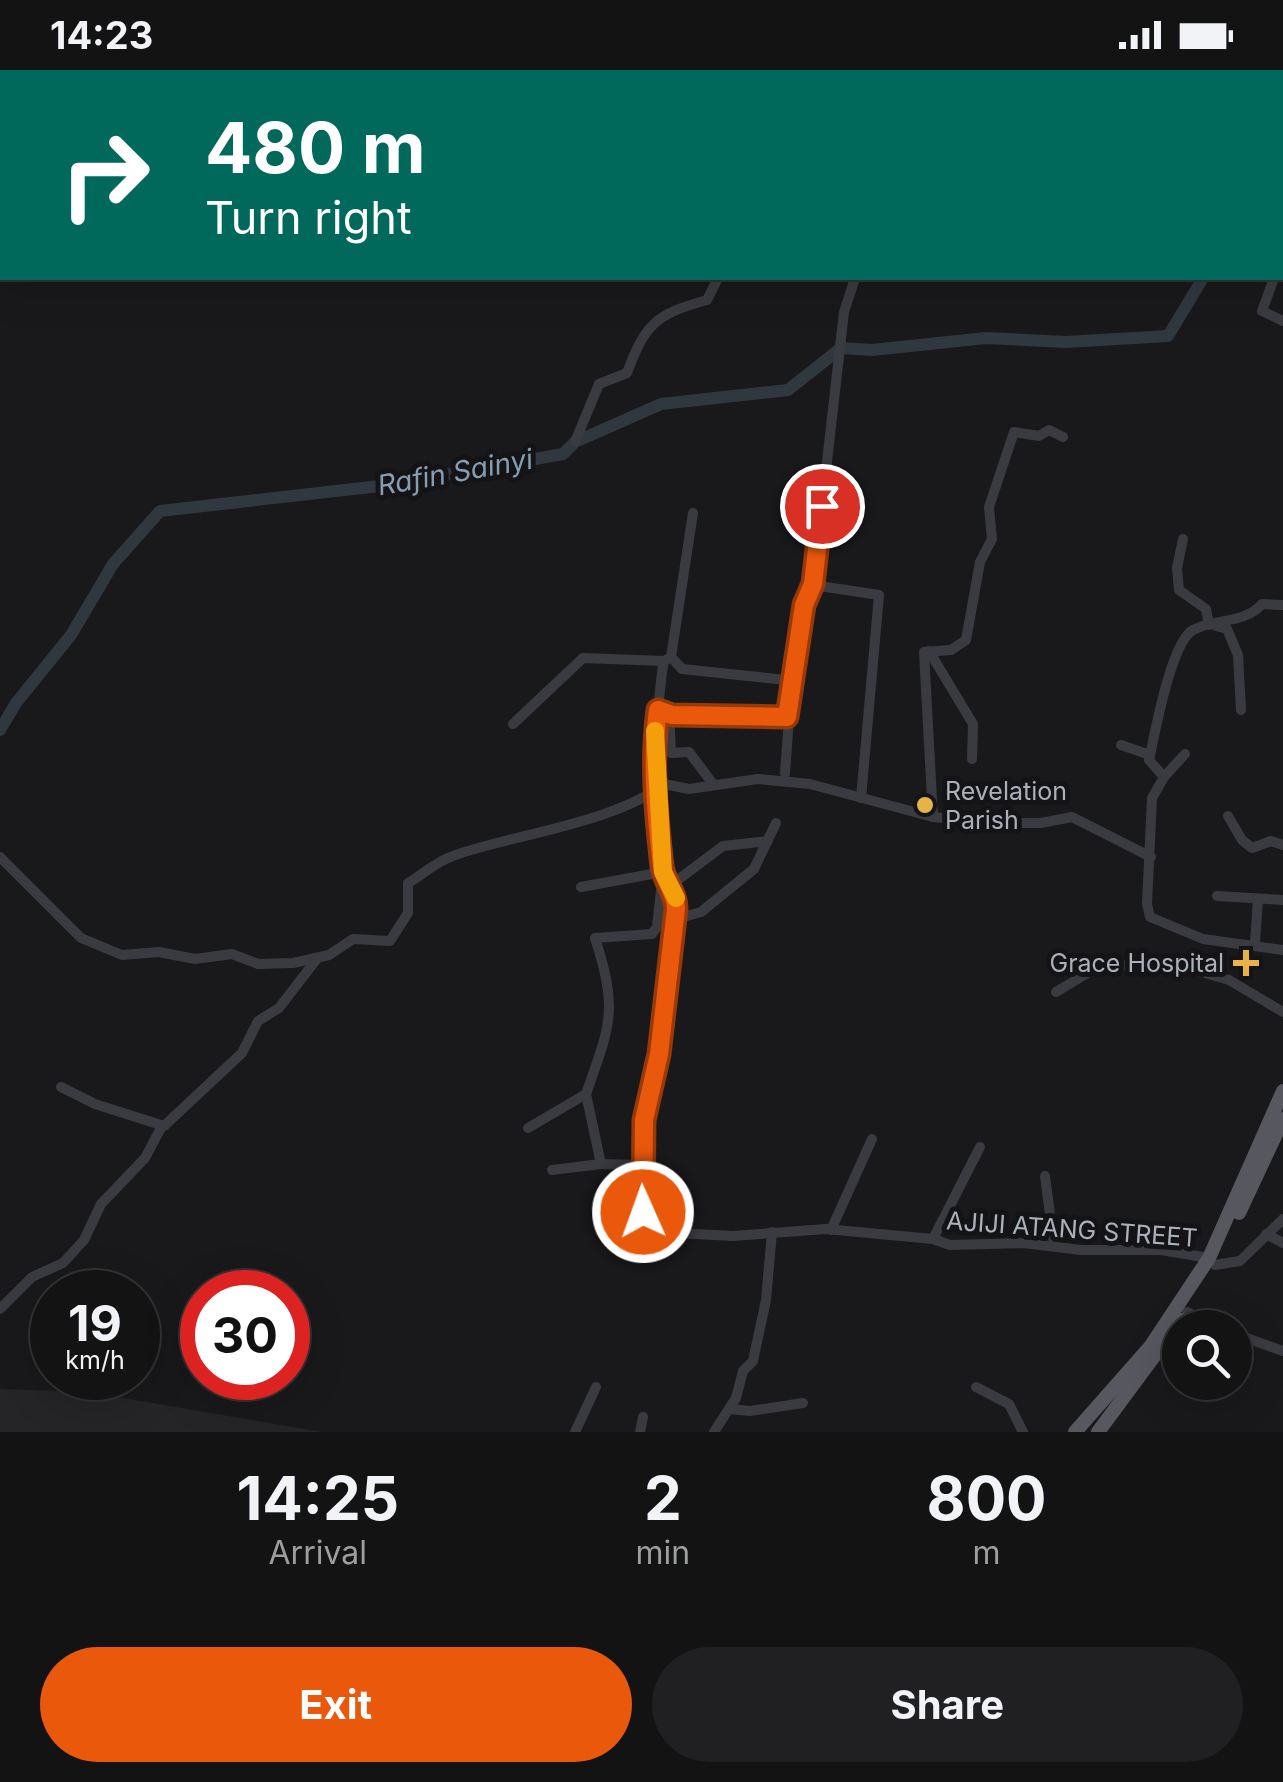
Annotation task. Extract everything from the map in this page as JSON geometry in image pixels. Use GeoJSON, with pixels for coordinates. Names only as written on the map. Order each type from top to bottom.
{"type":"FeatureCollection","features":[{"type":"Feature","properties":{"kind":"main road"},"geometry":{"type":"LineString","coordinates":[[1075,1432],[1150,1347],[1212,1261],[1283,1090]]}},
{"type":"Feature","properties":{"kind":"main road"},"geometry":{"type":"LineString","coordinates":[[1188,1310],[1283,1119]]}},
{"type":"Feature","properties":{"kind":"main road"},"geometry":{"type":"LineString","coordinates":[[1098,1432],[1162,1346]]}},
{"type":"Feature","properties":{"kind":"street"},"geometry":{"type":"LineString","coordinates":[[575,442],[599,384],[627,373],[643,330],[681,307],[707,300],[717,280]]}},
{"type":"Feature","properties":{"kind":"street"},"geometry":{"type":"LineString","coordinates":[[784,773],[787,717],[796,681],[804,605],[813,584],[844,312],[854,280]]}},
{"type":"Feature","properties":{"kind":"street"},"geometry":{"type":"LineString","coordinates":[[1273,280],[1262,311],[1283,321]]}},
{"type":"Feature","properties":{"kind":"street"},"geometry":{"type":"LineString","coordinates":[[933,817],[924,652],[951,650],[966,640],[980,562],[992,539],[990,507],[1014,432],[1039,436],[1049,430],[1062,437]]}},
{"type":"Feature","properties":{"kind":"street"},"geometry":{"type":"LineString","coordinates":[[601,1164],[586,1094],[612,1008],[610,985],[594,938],[652,934],[657,927],[663,872],[654,746],[693,514]]}},
{"type":"Feature","properties":{"kind":"street"},"geometry":{"type":"LineString","coordinates":[[1183,539],[1177,568],[1179,590],[1206,610],[1212,626]]}},
{"type":"Feature","properties":{"kind":"street"},"geometry":{"type":"LineString","coordinates":[[813,584],[879,595],[860,798]]}},
{"type":"Feature","properties":{"kind":"street"},"geometry":{"type":"LineString","coordinates":[[1164,777],[1151,764],[1150,754],[1174,654],[1192,630],[1226,618],[1254,614],[1262,604],[1283,605]]}},
{"type":"Feature","properties":{"kind":"street"},"geometry":{"type":"LineString","coordinates":[[1212,626],[1227,629],[1234,640],[1241,710]]}},
{"type":"Feature","properties":{"kind":"street"},"geometry":{"type":"LineString","coordinates":[[928,651],[973,724],[972,759]]}},
{"type":"Feature","properties":{"kind":"street"},"geometry":{"type":"LineString","coordinates":[[513,724],[583,658],[668,659],[682,669],[796,681]]}},
{"type":"Feature","properties":{"kind":"street"},"geometry":{"type":"LineString","coordinates":[[660,695],[672,715],[670,752],[689,752],[713,784]]}},
{"type":"Feature","properties":{"kind":"street"},"geometry":{"type":"LineString","coordinates":[[658,710],[672,715],[787,717]]}},
{"type":"Feature","properties":{"kind":"street"},"geometry":{"type":"LineString","coordinates":[[1121,745],[1150,754]]}},
{"type":"Feature","properties":{"kind":"street"},"geometry":{"type":"LineString","coordinates":[[1184,754],[1152,798],[1150,917],[1204,939],[1255,943],[1283,950]]}},
{"type":"Feature","properties":{"kind":"street"},"geometry":{"type":"LineString","coordinates":[[0,1309],[32,1277],[63,1263],[84,1240],[102,1204],[145,1158],[162,1126],[242,1053],[258,1022],[278,1008],[316,960],[352,939],[390,941],[397,936],[408,913],[408,884],[431,865],[474,849],[508,844],[664,784],[690,790],[713,784],[781,781],[933,817],[1041,823],[1072,817],[1151,857]]}},
{"type":"Feature","properties":{"kind":"street"},"geometry":{"type":"LineString","coordinates":[[1228,816],[1246,845],[1283,845]]}},
{"type":"Feature","properties":{"kind":"street"},"geometry":{"type":"LineString","coordinates":[[672,935],[680,918],[701,912],[754,869],[776,822]]}},
{"type":"Feature","properties":{"kind":"street"},"geometry":{"type":"LineString","coordinates":[[663,872],[672,885],[723,846],[768,841]]}},
{"type":"Feature","properties":{"kind":"street"},"geometry":{"type":"LineString","coordinates":[[0,857],[81,938],[122,955],[159,952],[194,959],[232,954],[258,964],[316,960]]}},
{"type":"Feature","properties":{"kind":"street"},"geometry":{"type":"LineString","coordinates":[[581,887],[663,872]]}},
{"type":"Feature","properties":{"kind":"street","name":"AJIJI ATANG STREET"},"geometry":{"type":"LineString","coordinates":[[672,885],[676,896],[659,1054],[644,1120],[644,1218],[654,1225],[677,1232],[733,1236],[831,1230],[933,1239],[950,1245],[1161,1250],[1212,1261]]}},
{"type":"Feature","properties":{"kind":"street"},"geometry":{"type":"LineString","coordinates":[[1216,896],[1283,900]]}},
{"type":"Feature","properties":{"kind":"street"},"geometry":{"type":"LineString","coordinates":[[1255,943],[1258,900]]}},
{"type":"Feature","properties":{"kind":"street"},"geometry":{"type":"LineString","coordinates":[[1056,992],[1094,969],[1163,962],[1230,980],[1283,1012]]}},
{"type":"Feature","properties":{"kind":"street"},"geometry":{"type":"LineString","coordinates":[[61,1086],[162,1126]]}},
{"type":"Feature","properties":{"kind":"street"},"geometry":{"type":"LineString","coordinates":[[528,1128],[586,1094]]}},
{"type":"Feature","properties":{"kind":"street"},"geometry":{"type":"LineString","coordinates":[[831,1230],[872,1138]]}},
{"type":"Feature","properties":{"kind":"street","name":"AJIJI ATANG STREET"},"geometry":{"type":"LineString","coordinates":[[933,1239],[980,1147]]}},
{"type":"Feature","properties":{"kind":"street"},"geometry":{"type":"LineString","coordinates":[[552,1170],[642,1164]]}},
{"type":"Feature","properties":{"kind":"street"},"geometry":{"type":"LineString","coordinates":[[1045,1176],[1054,1245]]}},
{"type":"Feature","properties":{"kind":"street"},"geometry":{"type":"LineString","coordinates":[[1212,1261],[1240,1261],[1283,1219]]}},
{"type":"Feature","properties":{"kind":"street"},"geometry":{"type":"LineString","coordinates":[[714,1432],[717,1422],[730,1408],[744,1371],[754,1361],[766,1300],[772,1232]]}},
{"type":"Feature","properties":{"kind":"street"},"geometry":{"type":"LineString","coordinates":[[1266,1234],[1283,1243]]}},
{"type":"Feature","properties":{"kind":"street"},"geometry":{"type":"LineString","coordinates":[[1252,1340],[1283,1351]]}},
{"type":"Feature","properties":{"kind":"street"},"geometry":{"type":"LineString","coordinates":[[575,1432],[596,1387]]}},
{"type":"Feature","properties":{"kind":"street"},"geometry":{"type":"LineString","coordinates":[[976,1387],[1010,1404],[1024,1432]]}},
{"type":"Feature","properties":{"kind":"street"},"geometry":{"type":"LineString","coordinates":[[730,1408],[750,1411],[803,1403]]}},
{"type":"Feature","properties":{"kind":"street"},"geometry":{"type":"LineString","coordinates":[[640,1432],[643,1416]]}},
{"type":"Feature","properties":{"kind":"shaded area"},"geometry":{"type":"Polygon","coordinates":[[[0,1389],[30,1390],[30,1400],[135,1400],[321,1432],[0,1432],[0,1389]]]}},
{"type":"Feature","properties":{"kind":"waterway","name":"Rafin Sainyi"},"geometry":{"type":"LineString","coordinates":[[0,730],[16,703],[71,635],[113,564],[160,511],[389,485],[563,454],[575,442],[661,404],[788,390],[841,348],[872,350],[986,338],[1066,342],[1168,336],[1202,280]]}},
{"type":"Feature","properties":{"kind":"slow traffic"},"geometry":{"type":"LineString","coordinates":[[655,731],[656,804],[663,872],[676,898]]}},
{"type":"Feature","properties":{"kind":"place","name":"Revelation Parish"},"geometry":{"type":"Point","coordinates":[925,805]}},
{"type":"Feature","properties":{"kind":"place","name":"Grace Hospital"},"geometry":{"type":"Point","coordinates":[1246,963]}},
{"type":"Feature","properties":{"kind":"route"},"geometry":{"type":"LineString","coordinates":[[643,1212],[644,1120],[659,1054],[676,909],[676,896],[663,872],[656,804],[654,746],[658,710],[672,715],[787,717],[796,681],[804,605],[813,584],[822,506]]}}]}
